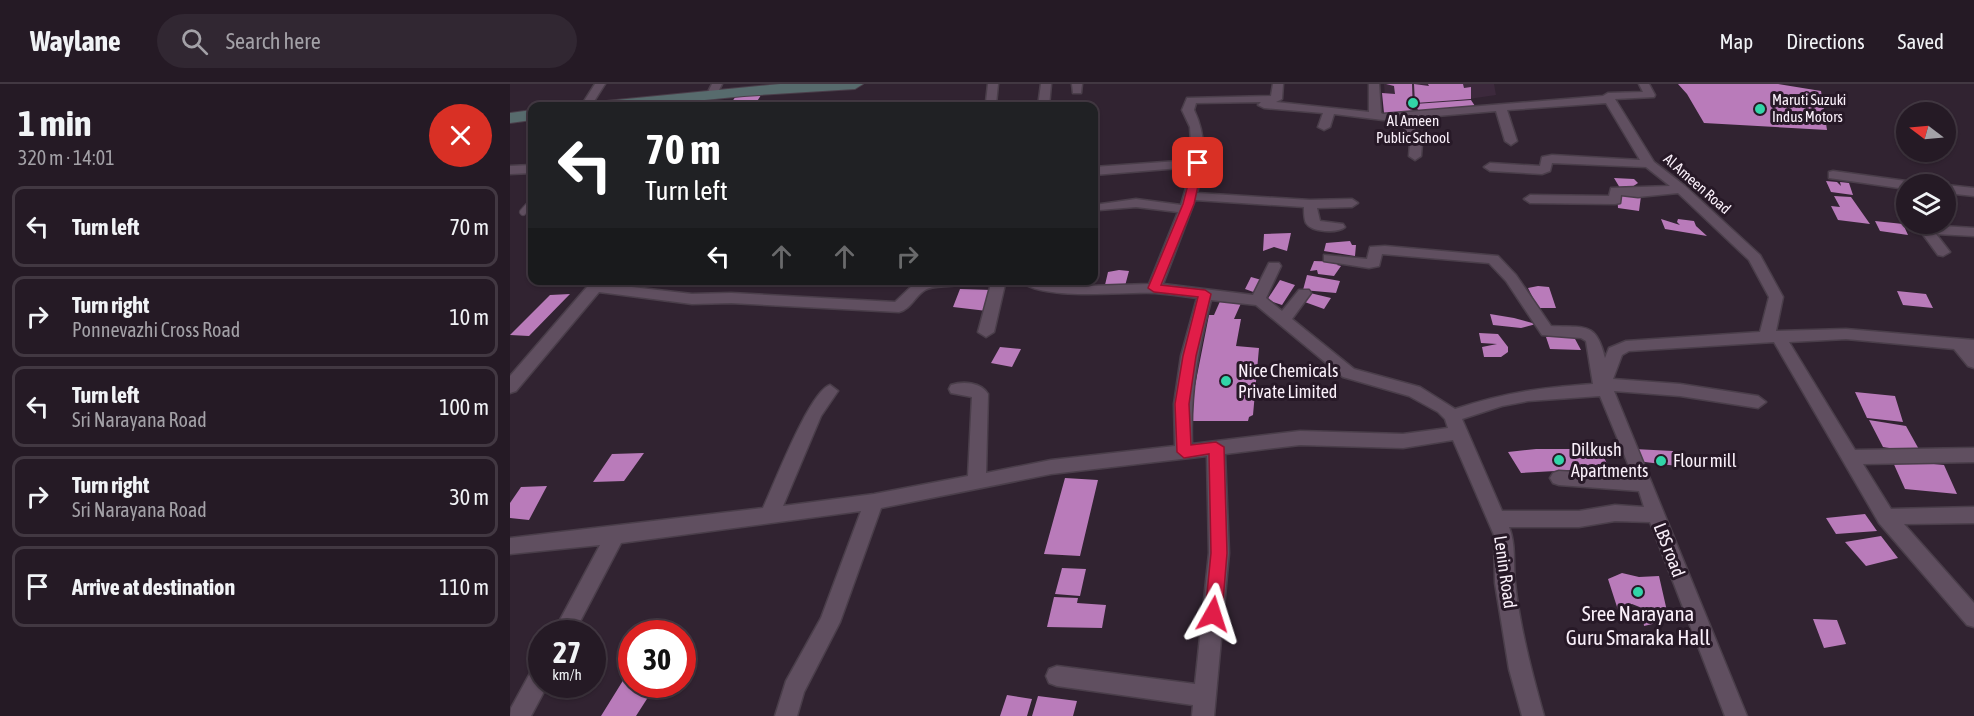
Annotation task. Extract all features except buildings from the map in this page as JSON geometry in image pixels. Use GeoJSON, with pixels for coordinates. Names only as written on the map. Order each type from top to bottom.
{"type":"FeatureCollection","features":[{"type":"Feature","properties":{"kind":"street"},"geometry":{"type":"LineString","coordinates":[[589,102],[600,84]]}},
{"type":"Feature","properties":{"kind":"street"},"geometry":{"type":"LineString","coordinates":[[681,102],[715,89],[855,84]]}},
{"type":"Feature","properties":{"kind":"street"},"geometry":{"type":"LineString","coordinates":[[992,102],[993,84]]}},
{"type":"Feature","properties":{"kind":"street"},"geometry":{"type":"LineString","coordinates":[[1044,102],[1046,84]]}},
{"type":"Feature","properties":{"kind":"street"},"geometry":{"type":"LineString","coordinates":[[1154,288],[1188,203],[1198,163],[1196,127],[1188,110],[1191,100],[1276,99],[1278,84]]}},
{"type":"Feature","properties":{"kind":"street"},"geometry":{"type":"LineString","coordinates":[[1374,84],[1375,116]]}},
{"type":"Feature","properties":{"kind":"street"},"geometry":{"type":"LineString","coordinates":[[1264,99],[1264,106],[1330,110],[1375,116],[1406,115],[1609,99],[1608,96],[1650,95],[1644,84]]}},
{"type":"Feature","properties":{"kind":"street","name":"Al Ameen Road"},"geometry":{"type":"LineString","coordinates":[[1609,99],[1649,164],[1681,189],[1755,258],[1776,297],[1773,337]]}},
{"type":"Feature","properties":{"kind":"street"},"geometry":{"type":"LineString","coordinates":[[1501,108],[1511,141]]}},
{"type":"Feature","properties":{"kind":"street"},"geometry":{"type":"LineString","coordinates":[[1324,127],[1330,110]]}},
{"type":"Feature","properties":{"kind":"street"},"geometry":{"type":"LineString","coordinates":[[1406,115],[1416,143],[1415,156]]}},
{"type":"Feature","properties":{"kind":"street"},"geometry":{"type":"LineString","coordinates":[[510,118],[528,116]]}},
{"type":"Feature","properties":{"kind":"street"},"geometry":{"type":"LineString","coordinates":[[1490,167],[1542,170],[1546,168],[1544,163],[1546,159],[1649,164]]}},
{"type":"Feature","properties":{"kind":"street"},"geometry":{"type":"LineString","coordinates":[[1098,171],[1198,163]]}},
{"type":"Feature","properties":{"kind":"street"},"geometry":{"type":"LineString","coordinates":[[510,170],[528,169]]}},
{"type":"Feature","properties":{"kind":"street"},"geometry":{"type":"LineString","coordinates":[[1833,175],[1896,184]]}},
{"type":"Feature","properties":{"kind":"street"},"geometry":{"type":"LineString","coordinates":[[1530,199],[1616,200],[1615,190],[1638,193],[1681,189]]}},
{"type":"Feature","properties":{"kind":"street"},"geometry":{"type":"LineString","coordinates":[[1956,190],[1974,192]]}},
{"type":"Feature","properties":{"kind":"street"},"geometry":{"type":"LineString","coordinates":[[1098,206],[1136,203],[1352,203]]}},
{"type":"Feature","properties":{"kind":"street"},"geometry":{"type":"LineString","coordinates":[[1310,204],[1312,222],[1316,225],[1338,227]]}},
{"type":"Feature","properties":{"kind":"street"},"geometry":{"type":"LineString","coordinates":[[1943,252],[1926,229],[1974,232]]}},
{"type":"Feature","properties":{"kind":"street","name":"LBS road"},"geometry":{"type":"LineString","coordinates":[[1329,258],[1369,264],[1374,263],[1375,250],[1385,250],[1493,259],[1511,278],[1547,331],[1585,333],[1593,339],[1603,384],[1645,484],[1708,650],[1736,716]]}},
{"type":"Feature","properties":{"kind":"street"},"geometry":{"type":"LineString","coordinates":[[1258,300],[1274,266]]}},
{"type":"Feature","properties":{"kind":"street"},"geometry":{"type":"LineString","coordinates":[[510,387],[597,285]]}},
{"type":"Feature","properties":{"kind":"street"},"geometry":{"type":"LineString","coordinates":[[604,285],[692,299],[731,298],[899,307],[921,285]]}},
{"type":"Feature","properties":{"kind":"street"},"geometry":{"type":"LineString","coordinates":[[986,332],[998,285]]}},
{"type":"Feature","properties":{"kind":"street"},"geometry":{"type":"LineString","coordinates":[[1041,285],[1090,290],[1154,288],[1258,300],[1348,373],[1414,392],[1444,408],[1455,425]]}},
{"type":"Feature","properties":{"kind":"street"},"geometry":{"type":"LineString","coordinates":[[1284,320],[1304,293]]}},
{"type":"Feature","properties":{"kind":"street"},"geometry":{"type":"LineString","coordinates":[[1184,452],[1182,404],[1189,356],[1205,294]]}},
{"type":"Feature","properties":{"kind":"street"},"geometry":{"type":"LineString","coordinates":[[510,546],[874,502],[950,489],[977,481],[1051,467],[1216,447],[1300,438],[1403,441],[1455,425],[1501,400],[1552,392],[1598,390],[1603,384],[1616,352],[1626,346],[1846,334],[1967,345],[1974,362]]}},
{"type":"Feature","properties":{"kind":"street"},"geometry":{"type":"LineString","coordinates":[[1773,337],[1886,517],[1974,618]]}},
{"type":"Feature","properties":{"kind":"street"},"geometry":{"type":"LineString","coordinates":[[1603,384],[1680,390],[1758,402]]}},
{"type":"Feature","properties":{"kind":"street"},"geometry":{"type":"LineString","coordinates":[[957,389],[974,390],[980,394],[977,481]]}},
{"type":"Feature","properties":{"kind":"street"},"geometry":{"type":"LineString","coordinates":[[770,514],[814,413],[830,391]]}},
{"type":"Feature","properties":{"kind":"street","name":"Lenin Road"},"geometry":{"type":"LineString","coordinates":[[1455,425],[1503,536],[1505,583],[1520,669],[1533,716]]}},
{"type":"Feature","properties":{"kind":"street"},"geometry":{"type":"LineString","coordinates":[[1057,676],[1204,706],[1219,553],[1216,447]]}},
{"type":"Feature","properties":{"kind":"street"},"geometry":{"type":"LineString","coordinates":[[1850,457],[1974,455]]}},
{"type":"Feature","properties":{"kind":"street"},"geometry":{"type":"LineString","coordinates":[[1559,478],[1645,484]]}},
{"type":"Feature","properties":{"kind":"street"},"geometry":{"type":"LineString","coordinates":[[786,716],[795,688],[830,622],[874,502]]}},
{"type":"Feature","properties":{"kind":"street"},"geometry":{"type":"LineString","coordinates":[[1495,519],[1579,519],[1615,513],[1656,515]]}},
{"type":"Feature","properties":{"kind":"street"},"geometry":{"type":"LineString","coordinates":[[1886,517],[1974,515]]}},
{"type":"Feature","properties":{"kind":"street"},"geometry":{"type":"LineString","coordinates":[[570,620],[615,535]]}},
{"type":"Feature","properties":{"kind":"street"},"geometry":{"type":"LineString","coordinates":[[519,716],[529,698]]}},
{"type":"Feature","properties":{"kind":"lane"},"geometry":{"type":"LineString","coordinates":[[523,212],[528,206]]}},
{"type":"Feature","properties":{"kind":"shaded area","name":"Al Ameen Public School"},"geometry":{"type":"Polygon","coordinates":[[[1384,84],[1494,84],[1496,95],[1386,111],[1384,84]]]}},
{"type":"Feature","properties":{"kind":"place","name":"Al Ameen Public School"},"geometry":{"type":"Point","coordinates":[1413,103]}},
{"type":"Feature","properties":{"kind":"place","name":"Maruti Suzuki Indus Motors"},"geometry":{"type":"Point","coordinates":[1760,109]}},
{"type":"Feature","properties":{"kind":"place","name":"Nice Chemicals Private Limited"},"geometry":{"type":"Point","coordinates":[1226,381]}},
{"type":"Feature","properties":{"kind":"place","name":"Dilkush Apartments"},"geometry":{"type":"Point","coordinates":[1559,460]}},
{"type":"Feature","properties":{"kind":"place","name":"Flour mill"},"geometry":{"type":"Point","coordinates":[1661,461]}},
{"type":"Feature","properties":{"kind":"place","name":"Sree Narayana Guru Smaraka Hall"},"geometry":{"type":"Point","coordinates":[1638,592]}},
{"type":"Feature","properties":{"kind":"route"},"geometry":{"type":"LineString","coordinates":[[1198,163],[1188,204],[1154,288],[1205,294],[1189,356],[1182,404],[1184,452],[1216,447],[1219,553],[1213,614]]}}]}
